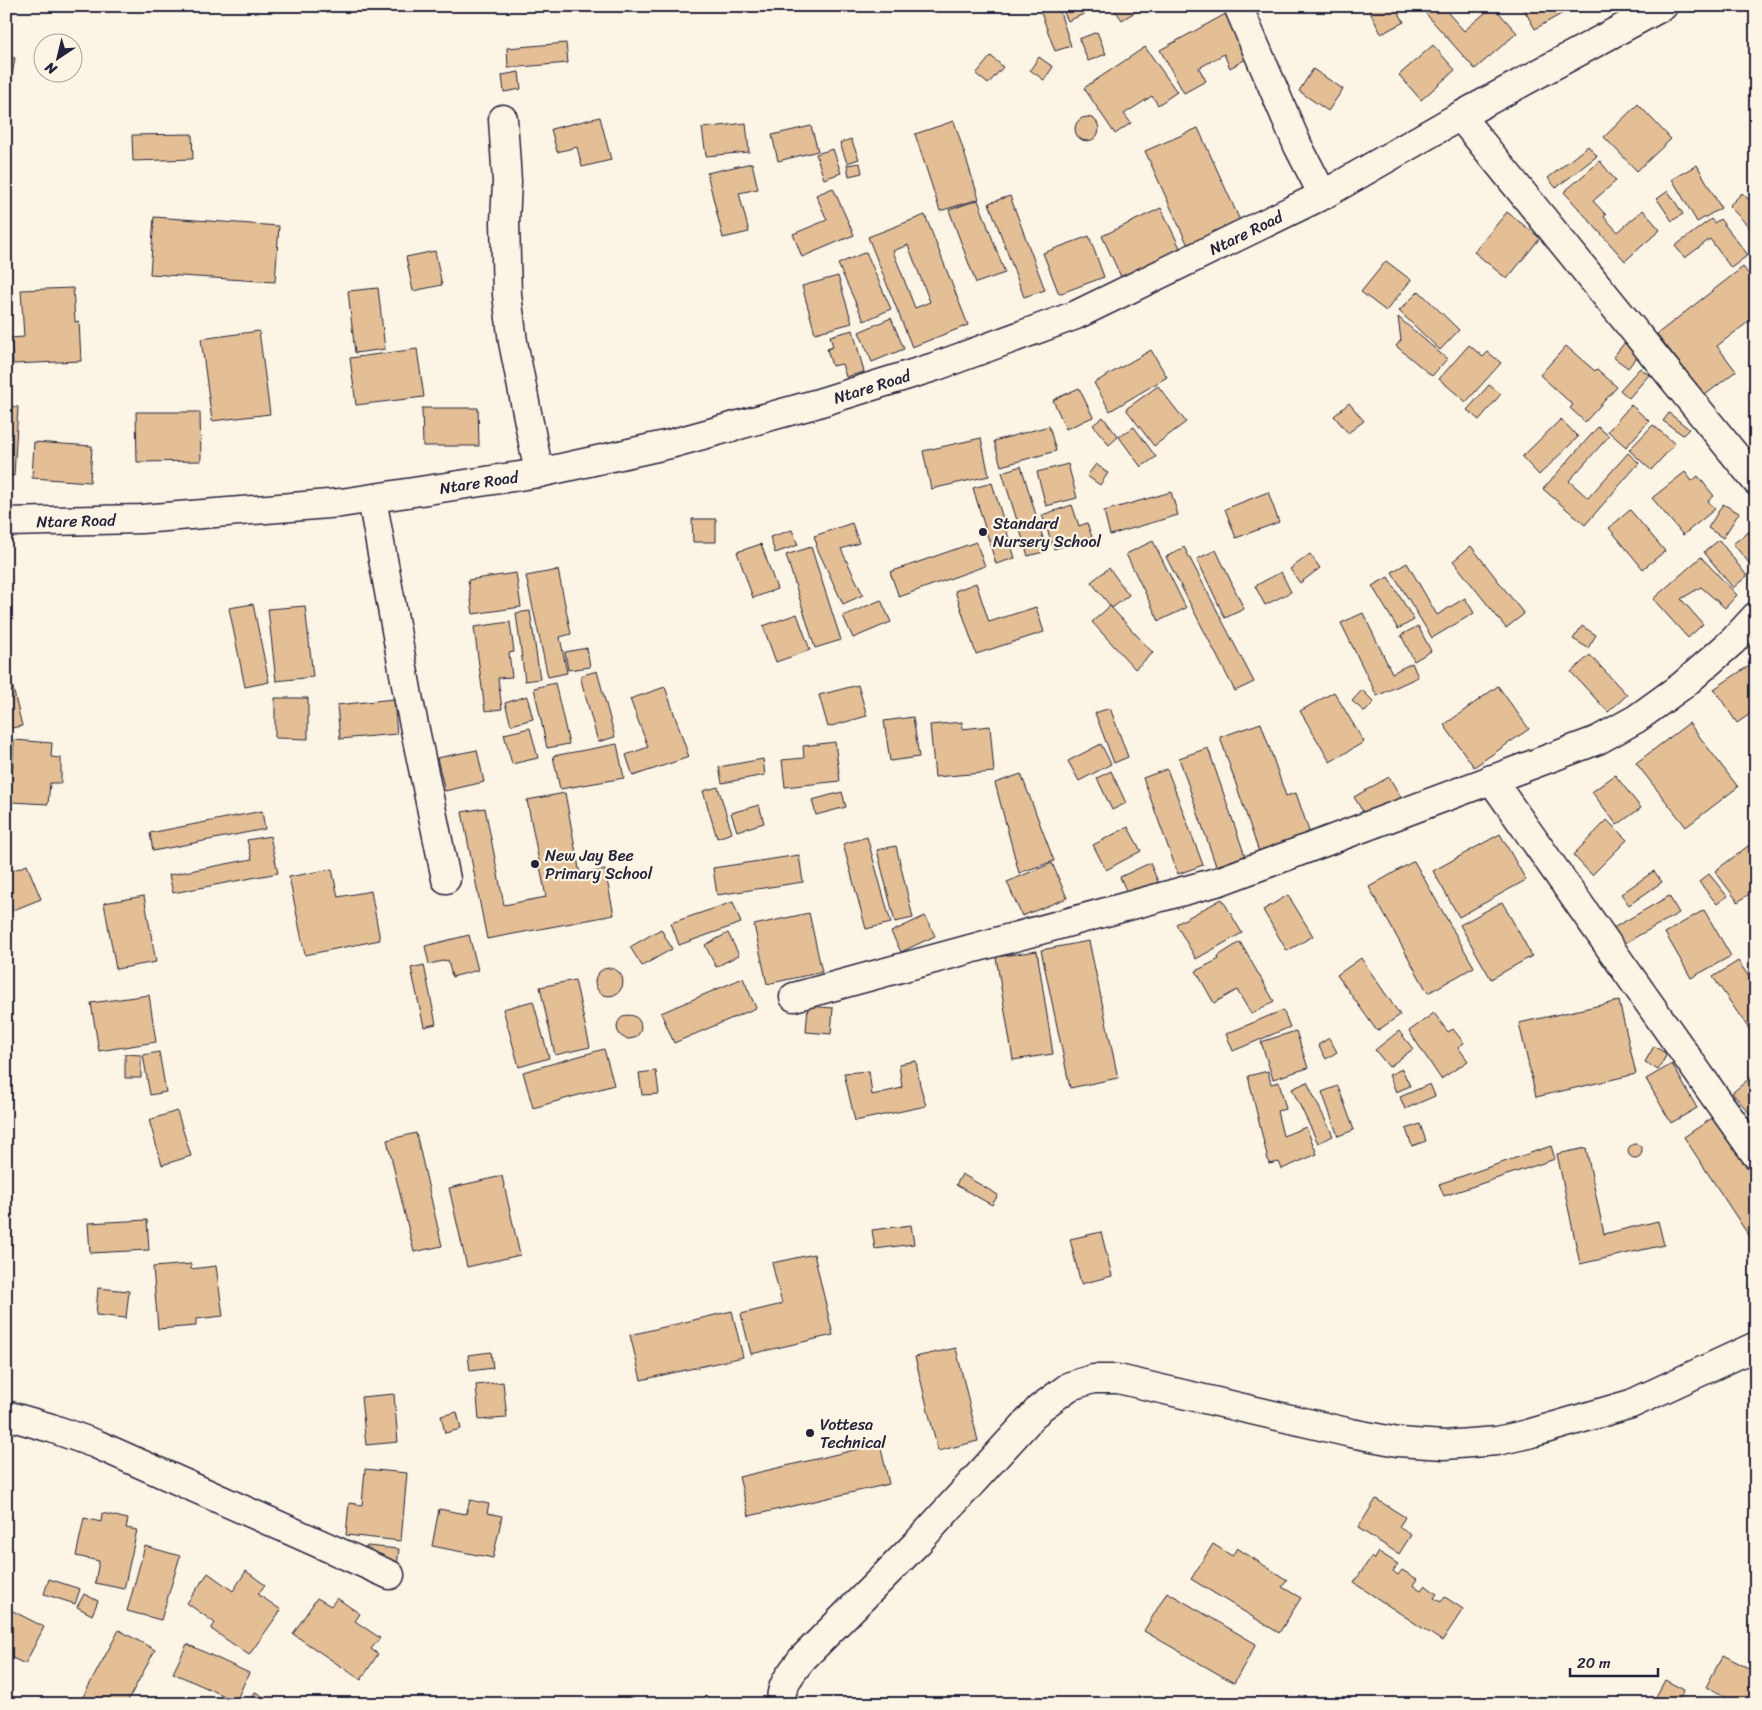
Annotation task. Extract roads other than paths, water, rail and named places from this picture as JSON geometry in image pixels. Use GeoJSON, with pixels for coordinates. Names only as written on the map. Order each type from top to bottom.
{"type":"FeatureCollection","features":[{"type":"Feature","properties":{"kind":"street"},"geometry":{"type":"LineString","coordinates":[[1238,6],[1290,128],[1323,195]]}},
{"type":"Feature","properties":{"kind":"street","name":"Ntare Road"},"geometry":{"type":"LineString","coordinates":[[6,522],[141,519],[341,503],[538,473],[670,444],[815,404],[934,367],[1076,315],[1323,195],[1460,116],[1663,6]]}},
{"type":"Feature","properties":{"kind":"street"},"geometry":{"type":"LineString","coordinates":[[1460,116],[1756,481]]}},
{"type":"Feature","properties":{"kind":"street"},"geometry":{"type":"LineString","coordinates":[[503,118],[506,182],[507,295],[513,342],[538,473]]}},
{"type":"Feature","properties":{"kind":"street"},"geometry":{"type":"LineString","coordinates":[[372,499],[409,701],[446,879]]}},
{"type":"Feature","properties":{"kind":"street"},"geometry":{"type":"LineString","coordinates":[[794,997],[1220,881],[1598,740],[1636,719],[1690,678],[1734,641],[1756,616]]}},
{"type":"Feature","properties":{"kind":"street"},"geometry":{"type":"LineString","coordinates":[[1491,780],[1756,1155]]}},
{"type":"Feature","properties":{"kind":"street"},"geometry":{"type":"LineString","coordinates":[[782,1704],[781,1698],[788,1678],[802,1659],[918,1542],[1040,1408],[1070,1386],[1093,1380],[1118,1379],[1351,1433],[1398,1442],[1444,1445],[1497,1441],[1528,1434],[1631,1404],[1756,1346]]}},
{"type":"Feature","properties":{"kind":"street"},"geometry":{"type":"LineString","coordinates":[[6,1415],[96,1444],[390,1575]]}},
{"type":"Feature","properties":{"kind":"place","name":"Standard Nursery School"},"geometry":{"type":"Point","coordinates":[983,532]}},
{"type":"Feature","properties":{"kind":"place","name":"New Jay Bee Primary School"},"geometry":{"type":"Point","coordinates":[535,864]}},
{"type":"Feature","properties":{"kind":"place","name":"Vottesa Technical"},"geometry":{"type":"Point","coordinates":[810,1433]}}]}
